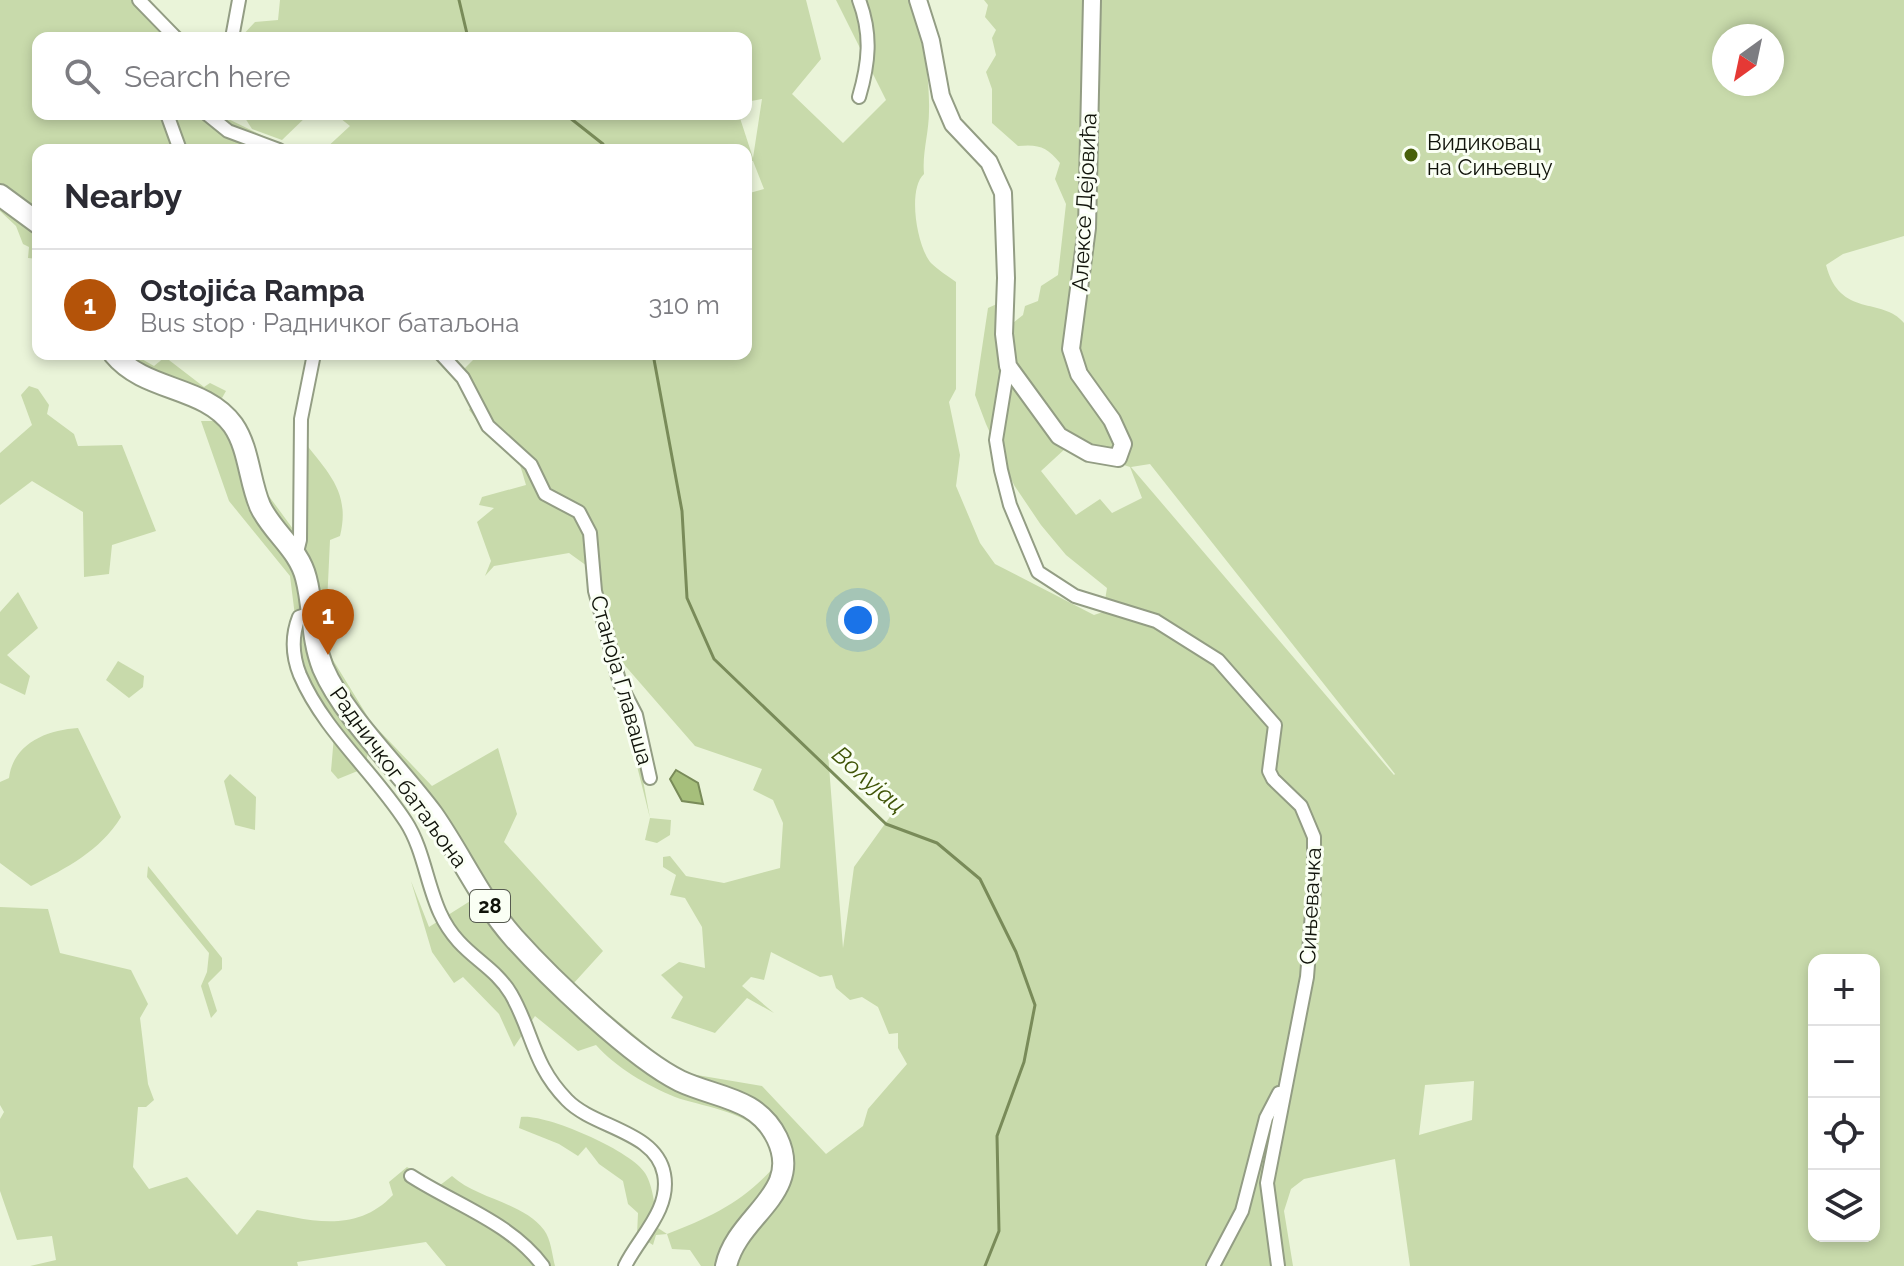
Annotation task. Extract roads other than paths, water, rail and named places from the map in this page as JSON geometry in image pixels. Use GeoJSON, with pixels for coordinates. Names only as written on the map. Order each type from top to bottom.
{"type":"FeatureCollection","features":[{"type":"Feature","properties":{"kind":"main road"},"geometry":{"type":"LineString","coordinates":[[0,195],[32,219]]}},
{"type":"Feature","properties":{"kind":"main road","name":"Радничког батаљона"},"geometry":{"type":"LineString","coordinates":[[121,360],[141,377],[198,398],[224,414],[243,447],[261,506],[296,556],[307,581],[315,643],[338,696],[434,817],[482,895],[516,940],[649,1062],[683,1082],[749,1106],[774,1133],[784,1160],[779,1185],[739,1233],[726,1266]]}},
{"type":"Feature","properties":{"kind":"street"},"geometry":{"type":"LineString","coordinates":[[139,0],[170,32]]}},
{"type":"Feature","properties":{"kind":"street"},"geometry":{"type":"LineString","coordinates":[[233,32],[239,0]]}},
{"type":"Feature","properties":{"kind":"street"},"geometry":{"type":"LineString","coordinates":[[859,0],[868,32],[869,54],[859,97]]}},
{"type":"Feature","properties":{"kind":"street"},"geometry":{"type":"LineString","coordinates":[[918,0],[931,41],[941,96],[953,124],[989,162],[1003,193],[1004,334],[1008,366]]}},
{"type":"Feature","properties":{"kind":"street","name":"Алексе Дејовића"},"geometry":{"type":"LineString","coordinates":[[1008,366],[1059,436],[1089,453],[1118,458],[1123,444],[1112,420],[1079,374],[1071,349],[1087,228],[1092,0]]}},
{"type":"Feature","properties":{"kind":"street"},"geometry":{"type":"LineString","coordinates":[[169,120],[178,144]]}},
{"type":"Feature","properties":{"kind":"street"},"geometry":{"type":"LineString","coordinates":[[214,120],[228,131],[263,144]]}},
{"type":"Feature","properties":{"kind":"street"},"geometry":{"type":"LineString","coordinates":[[296,556],[300,540],[301,419],[312,360]]}},
{"type":"Feature","properties":{"kind":"street","name":"Станоја Главаша"},"geometry":{"type":"LineString","coordinates":[[446,360],[463,378],[488,426],[531,465],[545,494],[579,512],[590,533],[595,591],[620,684],[636,715],[650,778]]}},
{"type":"Feature","properties":{"kind":"street","name":"Сињевачка"},"geometry":{"type":"LineString","coordinates":[[1008,366],[996,440],[1010,505],[1038,572],[1075,596],[1156,621],[1218,660],[1275,725],[1269,771],[1273,779],[1301,806],[1314,837],[1314,887],[1307,977],[1267,1183],[1278,1266]]}},
{"type":"Feature","properties":{"kind":"street"},"geometry":{"type":"LineString","coordinates":[[311,613],[299,617],[293,635],[294,653],[302,679],[321,713],[408,825],[440,913],[456,943],[500,979],[511,995],[534,1053],[568,1101],[594,1121],[650,1148],[659,1159],[665,1188],[661,1205],[625,1266]]}},
{"type":"Feature","properties":{"kind":"street"},"geometry":{"type":"LineString","coordinates":[[1213,1266],[1242,1211],[1266,1118],[1285,1080]]}},
{"type":"Feature","properties":{"kind":"street"},"geometry":{"type":"LineString","coordinates":[[411,1176],[512,1234],[528,1246],[543,1266]]}},
{"type":"Feature","properties":{"kind":"waterway","name":"Волујац"},"geometry":{"type":"LineString","coordinates":[[459,0],[467,32]]}},
{"type":"Feature","properties":{"kind":"waterway","name":"Волујац"},"geometry":{"type":"LineString","coordinates":[[573,120],[603,144]]}},
{"type":"Feature","properties":{"kind":"waterway","name":"Волујац"},"geometry":{"type":"LineString","coordinates":[[654,360],[682,511],[687,598],[714,659],[886,824],[937,843],[980,879],[1016,952],[1035,1005],[1024,1062],[997,1136],[999,1231],[985,1266]]}},
{"type":"Feature","properties":{"kind":"place","name":"Видиковац на Сињевцу"},"geometry":{"type":"Point","coordinates":[1411,155]}},
{"type":"Feature","properties":{"kind":"place","name":"Ostojića Rampa"},"geometry":{"type":"Point","coordinates":[328,655]}}]}
